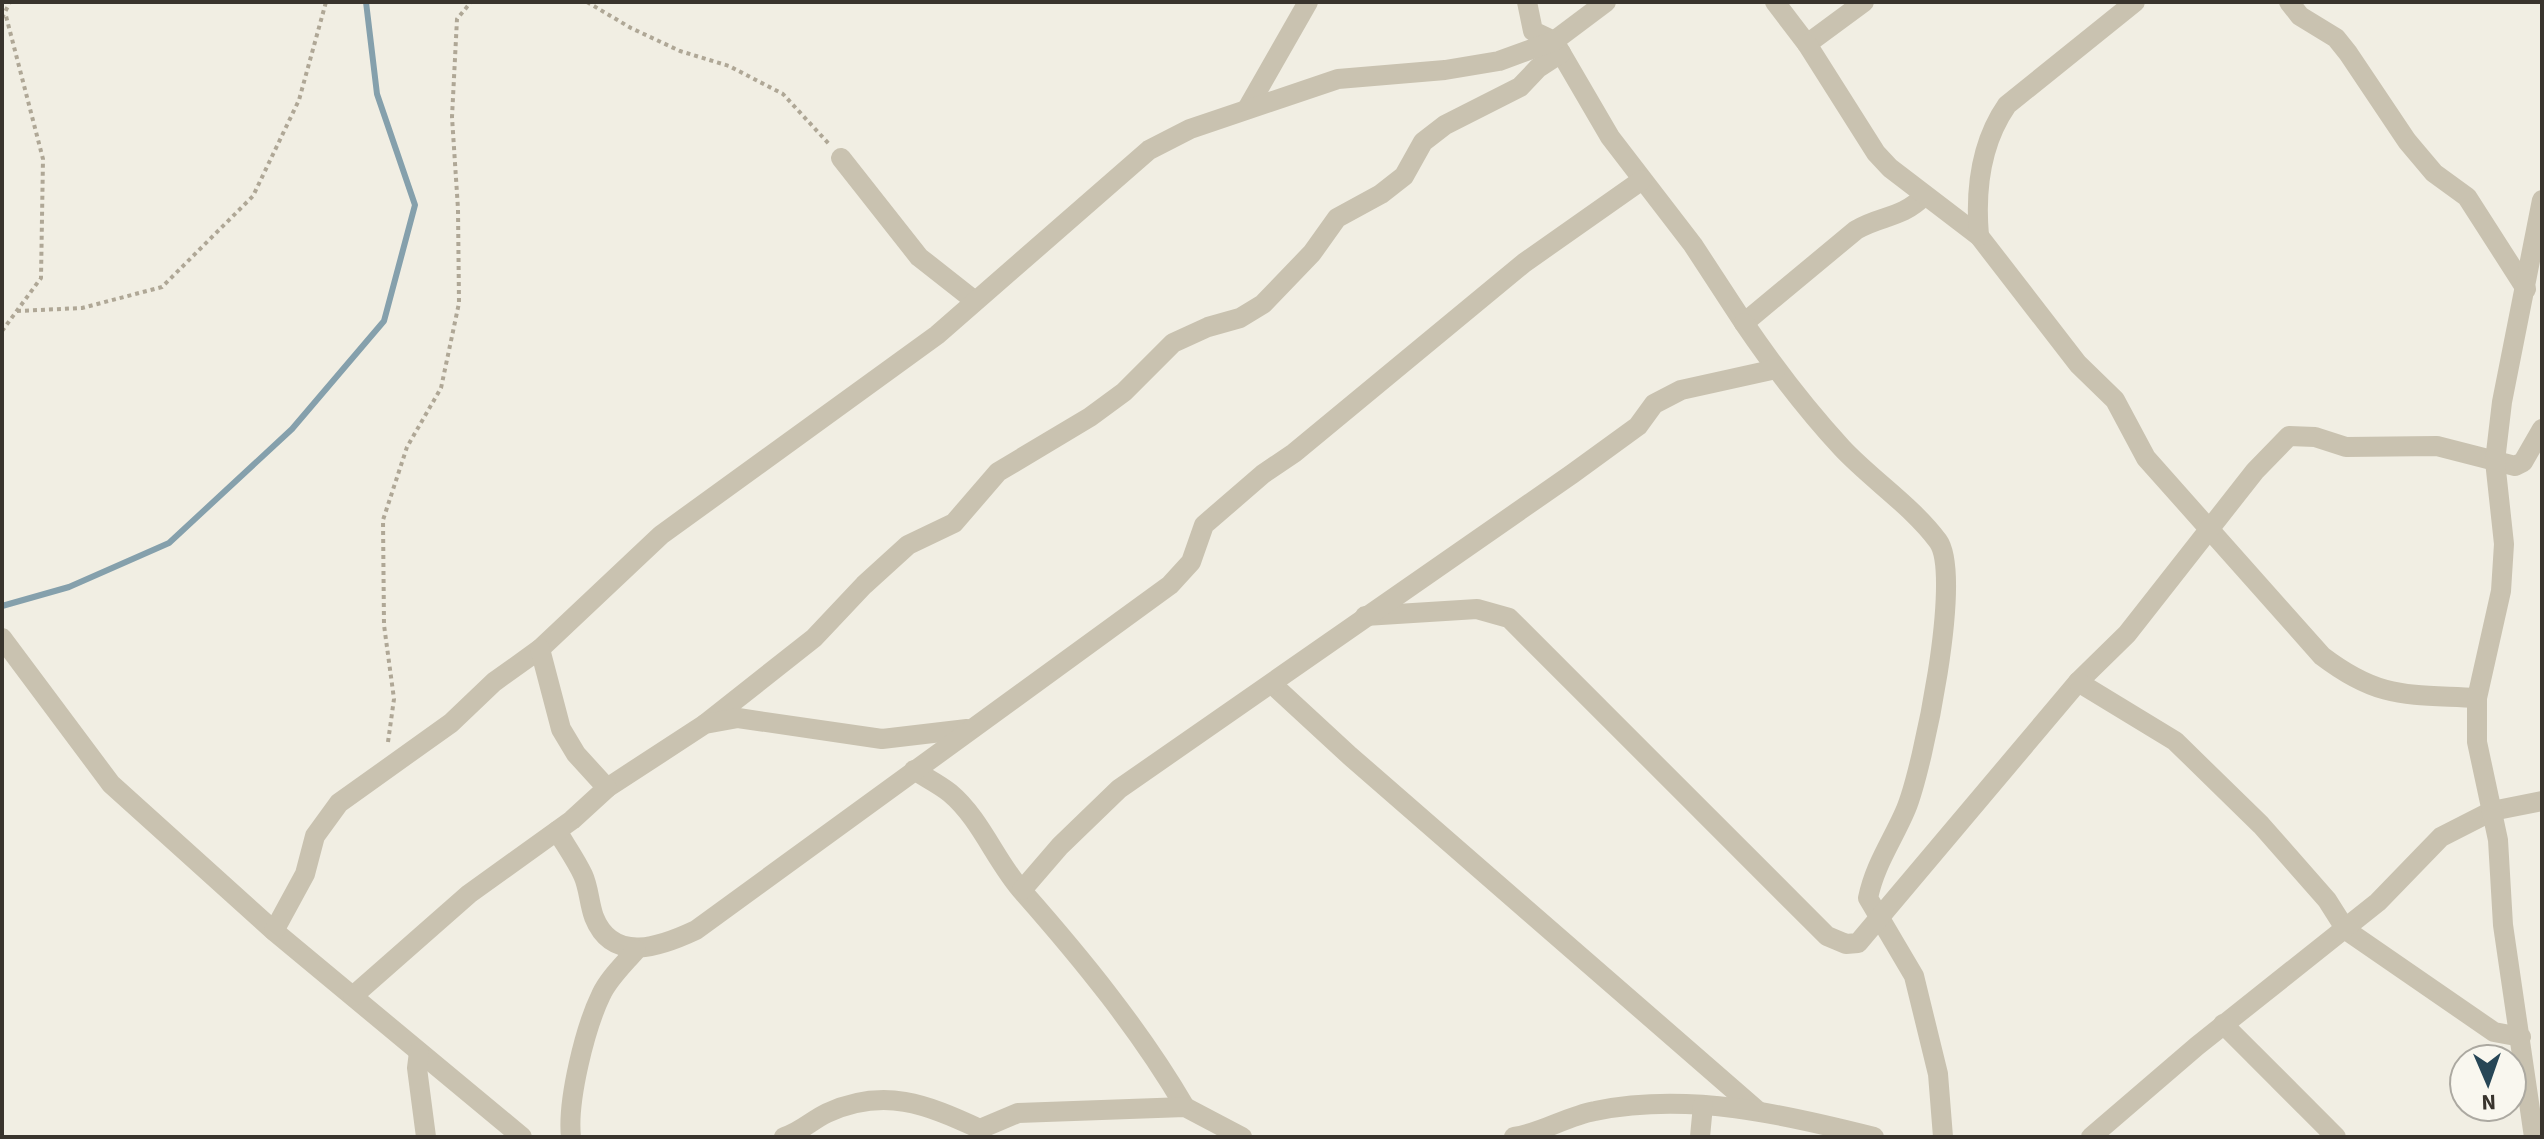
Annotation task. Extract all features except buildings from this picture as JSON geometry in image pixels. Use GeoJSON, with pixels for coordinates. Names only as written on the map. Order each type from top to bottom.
{"type":"FeatureCollection","features":[{"type":"Feature","properties":{"kind":"street"},"geometry":{"type":"LineString","coordinates":[[1247,109],[1308,2]]}},
{"type":"Feature","properties":{"kind":"street"},"geometry":{"type":"LineString","coordinates":[[1527,2],[1533,31],[1557,47],[1610,137],[1693,245],[1776,369],[1842,448],[1939,542],[1947,564],[1948,602],[1918,772],[1906,810],[1887,843],[1868,898],[1914,976],[1938,1074],[1943,1137]]}},
{"type":"Feature","properties":{"kind":"street"},"geometry":{"type":"LineString","coordinates":[[353,996],[469,894],[557,831],[607,788],[705,724],[814,638],[864,585],[908,545],[954,523],[998,472],[1090,417],[1124,392],[1173,343],[1208,327],[1240,318],[1263,304],[1306,259],[1337,218],[1381,194],[1404,176],[1423,142],[1445,125],[1520,87],[1557,47],[1606,2]]}},
{"type":"Feature","properties":{"kind":"street"},"geometry":{"type":"LineString","coordinates":[[1775,2],[1807,44],[1876,153],[1924,196],[1979,236],[2078,364],[2115,400],[2146,458],[2322,656],[2350,678],[2386,693],[2477,698]]}},
{"type":"Feature","properties":{"kind":"street"},"geometry":{"type":"LineString","coordinates":[[1807,44],[1864,2]]}},
{"type":"Feature","properties":{"kind":"street"},"geometry":{"type":"LineString","coordinates":[[1979,236],[1976,189],[1996,120],[2017,97],[2135,2]]}},
{"type":"Feature","properties":{"kind":"street"},"geometry":{"type":"LineString","coordinates":[[2289,2],[2300,16],[2336,38],[2407,141],[2434,173],[2467,197],[2526,289]]}},
{"type":"Feature","properties":{"kind":"street"},"geometry":{"type":"LineString","coordinates":[[274,931],[305,874],[315,836],[339,803],[451,723],[494,682],[540,649],[661,535],[937,335],[1149,150],[1190,129],[1338,79],[1499,61],[1557,47]]}},
{"type":"Feature","properties":{"kind":"street"},"geometry":{"type":"LineString","coordinates":[[841,158],[919,257],[975,301]]}},
{"type":"Feature","properties":{"kind":"street"},"geometry":{"type":"LineString","coordinates":[[557,831],[584,877],[595,920],[614,942],[636,950],[668,943],[696,930],[1170,585],[1191,562],[1204,525],[1263,474],[1294,453],[1524,263],[1642,180]]}},
{"type":"Feature","properties":{"kind":"street"},"geometry":{"type":"LineString","coordinates":[[1744,323],[1856,230],[1906,212],[1924,196]]}},
{"type":"Feature","properties":{"kind":"street"},"geometry":{"type":"LineString","coordinates":[[2534,1137],[2503,925],[2498,840],[2477,742],[2477,698],[2501,591],[2504,544],[2495,461],[2502,402],[2542,200]]}},
{"type":"Feature","properties":{"kind":"street"},"geometry":{"type":"LineString","coordinates":[[1022,890],[1060,846],[1119,789],[1638,426],[1654,404],[1681,390],[1776,369]]}},
{"type":"Feature","properties":{"kind":"street"},"geometry":{"type":"LineString","coordinates":[[1365,616],[1477,609],[1509,618],[1827,936],[1846,944],[1858,943],[2078,682],[2127,634],[2255,471],[2289,436],[2315,437],[2346,447],[2437,446],[2515,466],[2523,462],[2542,429]]}},
{"type":"Feature","properties":{"kind":"street"},"geometry":{"type":"LineString","coordinates":[[2,638],[111,784],[274,931],[522,1137]]}},
{"type":"Feature","properties":{"kind":"street"},"geometry":{"type":"LineString","coordinates":[[540,649],[561,729],[576,754],[607,788]]}},
{"type":"Feature","properties":{"kind":"street"},"geometry":{"type":"LineString","coordinates":[[2078,682],[2175,741],[2212,775],[2301,869],[2346,930],[2494,1032],[2521,1037]]}},
{"type":"Feature","properties":{"kind":"street"},"geometry":{"type":"LineString","coordinates":[[1272,684],[1758,1111]]}},
{"type":"Feature","properties":{"kind":"street"},"geometry":{"type":"LineString","coordinates":[[705,724],[738,718],[882,739],[971,728]]}},
{"type":"Feature","properties":{"kind":"street"},"geometry":{"type":"LineString","coordinates":[[914,770],[950,794],[965,809],[1022,890],[1059,932],[1132,1027],[1185,1107],[1242,1137]]}},
{"type":"Feature","properties":{"kind":"street"},"geometry":{"type":"LineString","coordinates":[[2091,1137],[2223,1024],[2346,930],[2441,837],[2492,811],[2542,801]]}},
{"type":"Feature","properties":{"kind":"street"},"geometry":{"type":"LineString","coordinates":[[571,1137],[569,1121],[601,993],[636,950]]}},
{"type":"Feature","properties":{"kind":"street"},"geometry":{"type":"LineString","coordinates":[[2223,1024],[2336,1137]]}},
{"type":"Feature","properties":{"kind":"street"},"geometry":{"type":"LineString","coordinates":[[419,1052],[417,1068],[426,1137]]}},
{"type":"Feature","properties":{"kind":"street"},"geometry":{"type":"LineString","coordinates":[[784,1137],[825,1114],[866,1098],[899,1099],[980,1129],[1018,1113],[1185,1107]]}},
{"type":"Feature","properties":{"kind":"street"},"geometry":{"type":"LineString","coordinates":[[1514,1137],[1595,1111],[1666,1103],[1758,1111],[1874,1137]]}},
{"type":"Feature","properties":{"kind":"street"},"geometry":{"type":"LineString","coordinates":[[1700,1137],[1703,1105]]}},
{"type":"Feature","properties":{"kind":"path"},"geometry":{"type":"LineString","coordinates":[[2,331],[41,278],[43,159],[4,17],[10,2]]}},
{"type":"Feature","properties":{"kind":"path"},"geometry":{"type":"LineString","coordinates":[[17,311],[82,308],[162,287],[253,196],[299,100],[326,2]]}},
{"type":"Feature","properties":{"kind":"path"},"geometry":{"type":"LineString","coordinates":[[385,768],[394,699],[384,625],[383,520],[407,447],[441,388],[459,303],[458,209],[452,117],[457,19],[471,2]]}},
{"type":"Feature","properties":{"kind":"path"},"geometry":{"type":"LineString","coordinates":[[587,2],[631,28],[680,51],[729,66],[783,94],[841,158]]}},
{"type":"Feature","properties":{"kind":"waterway"},"geometry":{"type":"LineString","coordinates":[[2,606],[69,587],[169,543],[292,429],[384,321],[415,205],[377,94],[366,2]]}}]}
